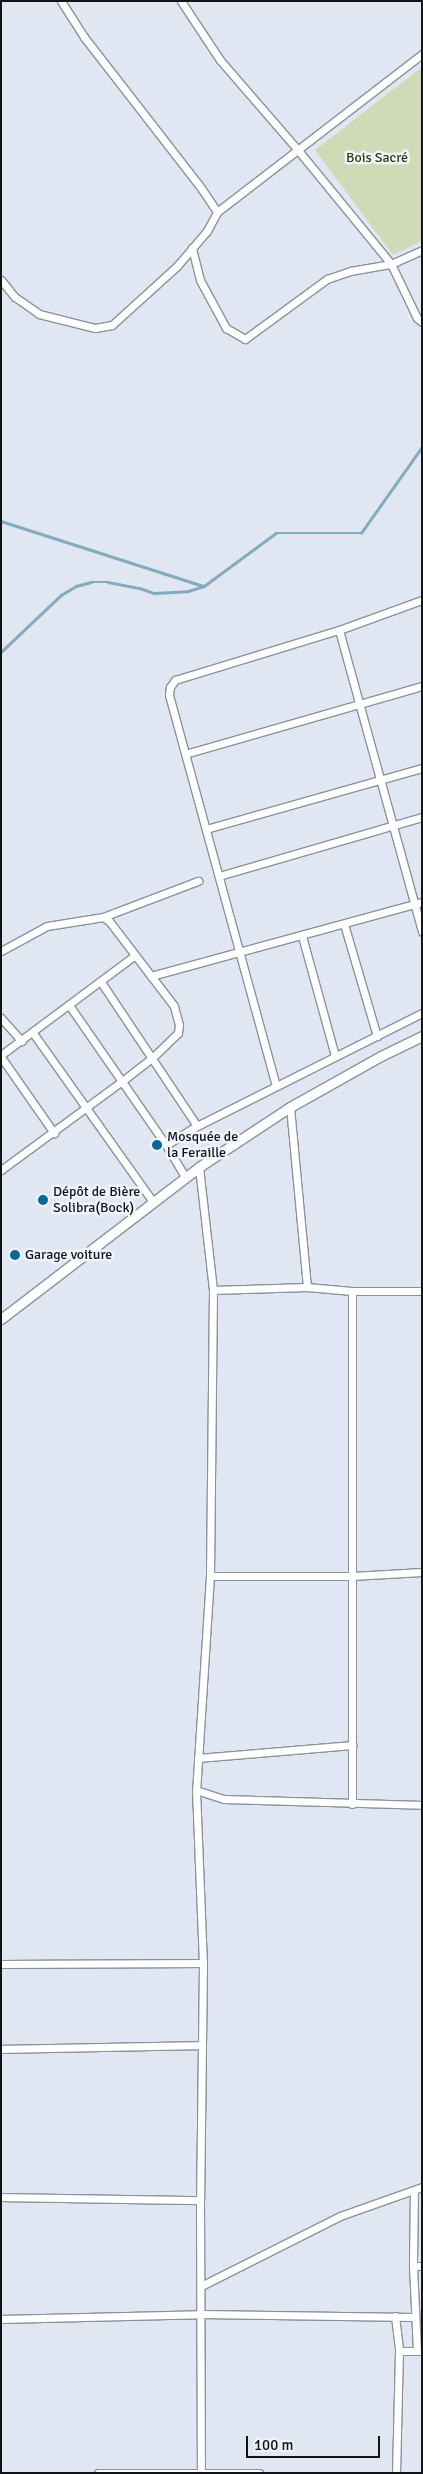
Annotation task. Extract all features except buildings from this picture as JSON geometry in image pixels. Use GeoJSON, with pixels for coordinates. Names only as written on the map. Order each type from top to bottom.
{"type":"FeatureCollection","features":[{"type":"Feature","properties":{"kind":"street"},"geometry":{"type":"LineString","coordinates":[[61,1],[84,37],[199,185],[217,212]]}},
{"type":"Feature","properties":{"kind":"street"},"geometry":{"type":"LineString","coordinates":[[181,1],[220,60],[297,149],[391,264],[418,318],[422,322]]}},
{"type":"Feature","properties":{"kind":"street"},"geometry":{"type":"LineString","coordinates":[[1,280],[15,297],[39,314],[95,328],[112,325],[177,266],[207,231],[217,212],[422,54]]}},
{"type":"Feature","properties":{"kind":"street"},"geometry":{"type":"LineString","coordinates":[[192,248],[200,280],[226,328],[246,338],[327,279],[350,272],[391,264],[422,250]]}},
{"type":"Feature","properties":{"kind":"street"},"geometry":{"type":"LineString","coordinates":[[276,1086],[241,952],[169,695],[170,687],[175,680],[339,630],[422,600]]}},
{"type":"Feature","properties":{"kind":"street"},"geometry":{"type":"LineString","coordinates":[[339,630],[422,932]]}},
{"type":"Feature","properties":{"kind":"street"},"geometry":{"type":"LineString","coordinates":[[185,754],[422,686]]}},
{"type":"Feature","properties":{"kind":"street"},"geometry":{"type":"LineString","coordinates":[[206,829],[422,768]]}},
{"type":"Feature","properties":{"kind":"street"},"geometry":{"type":"LineString","coordinates":[[219,876],[422,817]]}},
{"type":"Feature","properties":{"kind":"street"},"geometry":{"type":"LineString","coordinates":[[1,951],[47,926],[103,916],[198,881]]}},
{"type":"Feature","properties":{"kind":"street"},"geometry":{"type":"LineString","coordinates":[[151,976],[422,902]]}},
{"type":"Feature","properties":{"kind":"street"},"geometry":{"type":"LineString","coordinates":[[1,1170],[54,1133],[121,1082],[152,1058],[178,1033],[179,1025],[174,1006],[110,921],[103,916]]}},
{"type":"Feature","properties":{"kind":"street"},"geometry":{"type":"LineString","coordinates":[[344,924],[377,1036]]}},
{"type":"Feature","properties":{"kind":"street"},"geometry":{"type":"LineString","coordinates":[[302,936],[335,1056]]}},
{"type":"Feature","properties":{"kind":"street"},"geometry":{"type":"LineString","coordinates":[[54,1133],[1,1056],[136,955]]}},
{"type":"Feature","properties":{"kind":"street"},"geometry":{"type":"LineString","coordinates":[[100,982],[196,1126]]}},
{"type":"Feature","properties":{"kind":"street"},"geometry":{"type":"LineString","coordinates":[[69,1005],[166,1145],[185,1177]]}},
{"type":"Feature","properties":{"kind":"street"},"geometry":{"type":"LineString","coordinates":[[166,1145],[196,1126],[422,1014]]}},
{"type":"Feature","properties":{"kind":"street"},"geometry":{"type":"LineString","coordinates":[[1,1018],[22,1041]]}},
{"type":"Feature","properties":{"kind":"street"},"geometry":{"type":"LineString","coordinates":[[33,1033],[153,1202]]}},
{"type":"Feature","properties":{"kind":"street"},"geometry":{"type":"LineString","coordinates":[[1,1320],[199,1167],[290,1107],[381,1056],[422,1036]]}},
{"type":"Feature","properties":{"kind":"street"},"geometry":{"type":"LineString","coordinates":[[290,1107],[307,1287]]}},
{"type":"Feature","properties":{"kind":"street"},"geometry":{"type":"LineString","coordinates":[[199,1167],[214,1290],[210,1576],[196,1790],[203,1963],[200,2200],[201,2472]]}},
{"type":"Feature","properties":{"kind":"street"},"geometry":{"type":"LineString","coordinates":[[214,1290],[307,1287],[352,1291],[422,1291]]}},
{"type":"Feature","properties":{"kind":"street"},"geometry":{"type":"LineString","coordinates":[[352,1291],[352,1804]]}},
{"type":"Feature","properties":{"kind":"street"},"geometry":{"type":"LineString","coordinates":[[210,1576],[352,1576],[422,1572]]}},
{"type":"Feature","properties":{"kind":"street"},"geometry":{"type":"LineString","coordinates":[[198,1758],[352,1745]]}},
{"type":"Feature","properties":{"kind":"street"},"geometry":{"type":"LineString","coordinates":[[196,1790],[224,1799],[352,1804],[422,1804]]}},
{"type":"Feature","properties":{"kind":"street"},"geometry":{"type":"LineString","coordinates":[[1,1964],[203,1963]]}},
{"type":"Feature","properties":{"kind":"street"},"geometry":{"type":"LineString","coordinates":[[1,2049],[202,2046]]}},
{"type":"Feature","properties":{"kind":"street"},"geometry":{"type":"LineString","coordinates":[[201,2286],[340,2216],[422,2187]]}},
{"type":"Feature","properties":{"kind":"street"},"geometry":{"type":"LineString","coordinates":[[399,2352],[419,2351],[414,2317],[414,2190]]}},
{"type":"Feature","properties":{"kind":"street"},"geometry":{"type":"LineString","coordinates":[[1,2197],[200,2200]]}},
{"type":"Feature","properties":{"kind":"street"},"geometry":{"type":"LineString","coordinates":[[413,2266],[422,2266]]}},
{"type":"Feature","properties":{"kind":"street"},"geometry":{"type":"LineString","coordinates":[[1,2319],[200,2314],[414,2317]]}},
{"type":"Feature","properties":{"kind":"street"},"geometry":{"type":"LineString","coordinates":[[395,2316],[399,2352],[396,2473]]}},
{"type":"Feature","properties":{"kind":"street"},"geometry":{"type":"LineString","coordinates":[[98,2473],[259,2473]]}},
{"type":"Feature","properties":{"kind":"green space","name":"Bois Sacré"},"geometry":{"type":"Polygon","coordinates":[[[422,67],[422,241],[393,255],[315,150],[422,67]]]}},
{"type":"Feature","properties":{"kind":"waterway"},"geometry":{"type":"LineString","coordinates":[[1,521],[204,586],[276,533],[361,533],[422,447]]}},
{"type":"Feature","properties":{"kind":"waterway"},"geometry":{"type":"LineString","coordinates":[[1,652],[61,595],[76,586],[91,582],[108,582],[140,588],[154,593],[188,591],[204,586]]}},
{"type":"Feature","properties":{"kind":"place","name":"Mosquée de la Feraille"},"geometry":{"type":"Point","coordinates":[157,1145]}},
{"type":"Feature","properties":{"kind":"place","name":"Dépôt de Bière Solibra(Bock)"},"geometry":{"type":"Point","coordinates":[43,1200]}},
{"type":"Feature","properties":{"kind":"place","name":"Garage voiture"},"geometry":{"type":"Point","coordinates":[15,1255]}}]}
